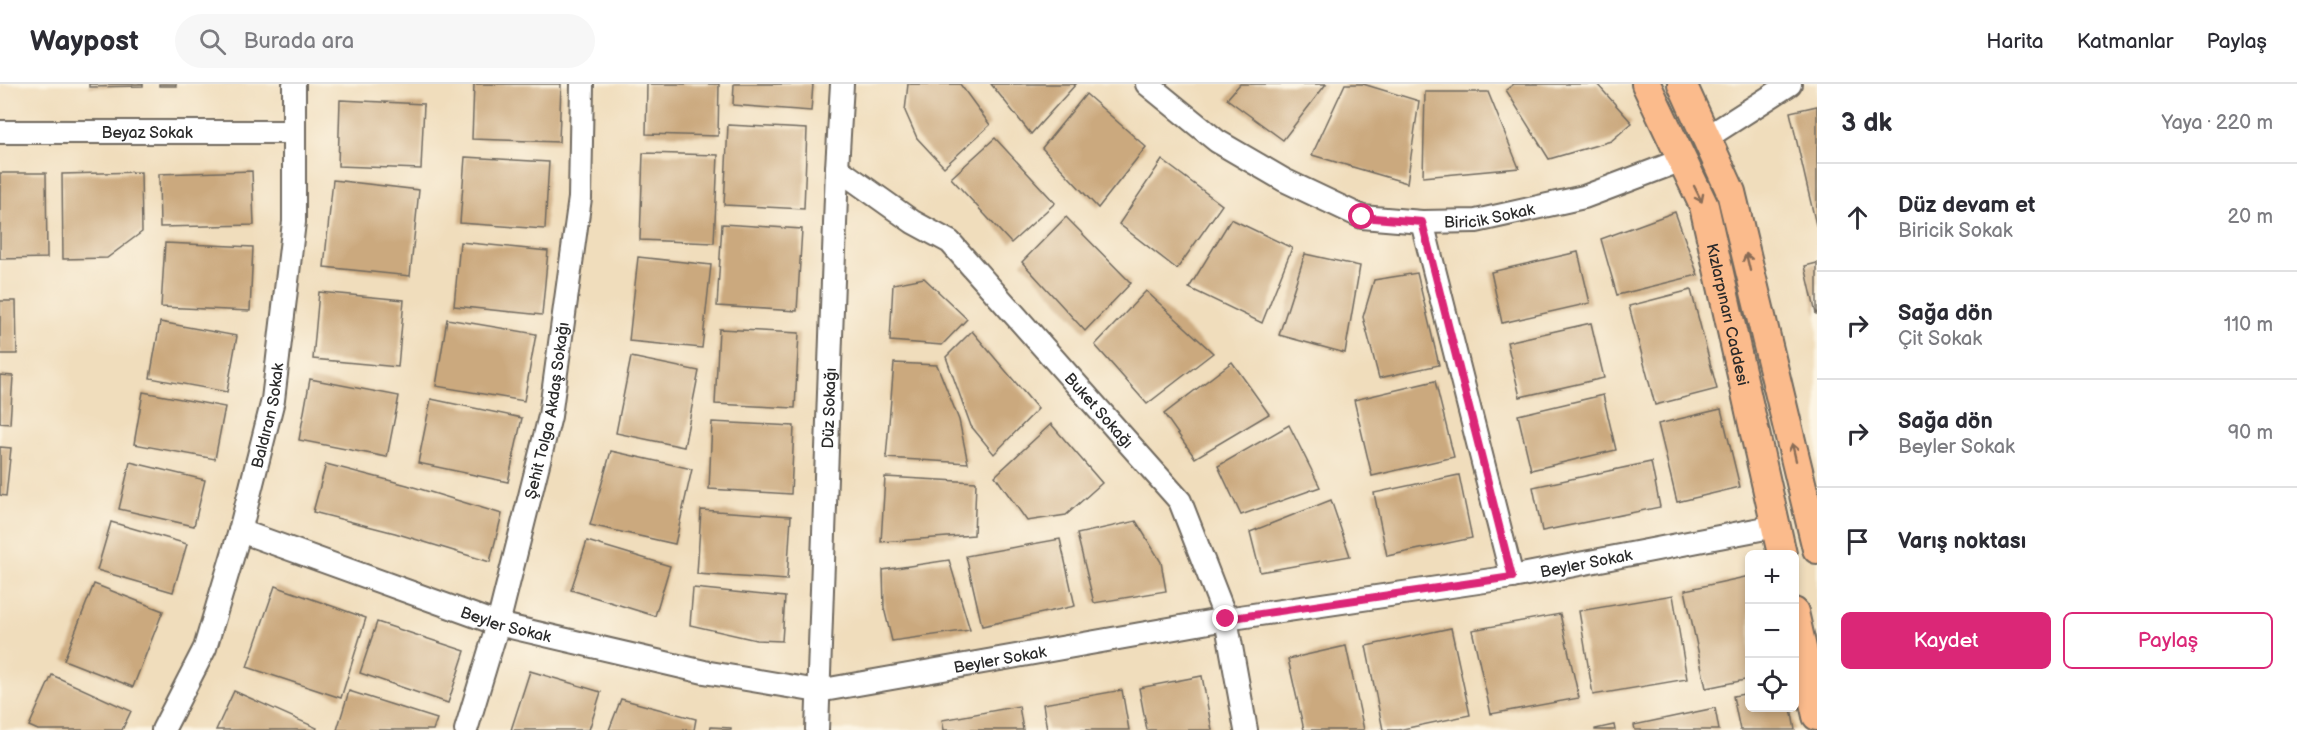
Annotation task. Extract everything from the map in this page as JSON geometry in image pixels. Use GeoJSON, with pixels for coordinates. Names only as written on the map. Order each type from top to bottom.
{"type":"FeatureCollection","features":[{"type":"Feature","properties":{"kind":"main road","name":"Kızlarpınarı Caddesi"},"geometry":{"type":"LineString","coordinates":[[1646,84],[1704,206],[1781,550]]}},
{"type":"Feature","properties":{"kind":"main road","name":"Kızlarpınarı Caddesi"},"geometry":{"type":"LineString","coordinates":[[1682,84],[1731,192],[1817,549]]}},
{"type":"Feature","properties":{"kind":"main road"},"geometry":{"type":"LineString","coordinates":[[1799,635],[1817,716]]}},
{"type":"Feature","properties":{"kind":"street","name":"Baldıran Sokak"},"geometry":{"type":"LineString","coordinates":[[163,730],[205,648],[240,531],[273,400],[294,222],[294,84]]}},
{"type":"Feature","properties":{"kind":"street","name":"Şehit Tolga Akdaş Sokağı"},"geometry":{"type":"LineString","coordinates":[[466,730],[498,624],[550,416],[580,198],[582,84]]}},
{"type":"Feature","properties":{"kind":"street","name":"Düz Sokağı"},"geometry":{"type":"LineString","coordinates":[[817,730],[842,84]]}},
{"type":"Feature","properties":{"kind":"street","name":"Biricik Sokak"},"geometry":{"type":"LineString","coordinates":[[1147,84],[1217,141],[1284,180],[1362,217],[1422,222],[1476,220],[1584,197],[1682,160]]}},
{"type":"Feature","properties":{"kind":"street"},"geometry":{"type":"LineString","coordinates":[[1706,138],[1790,84]]}},
{"type":"Feature","properties":{"kind":"street","name":"Beyaz Sokak"},"geometry":{"type":"LineString","coordinates":[[0,132],[294,132]]}},
{"type":"Feature","properties":{"kind":"street","name":"Buket Sokağı"},"geometry":{"type":"LineString","coordinates":[[837,168],[913,222],[950,242],[1180,501],[1226,619],[1246,730]]}},
{"type":"Feature","properties":{"kind":"street"},"geometry":{"type":"LineString","coordinates":[[1422,222],[1512,577]]}},
{"type":"Feature","properties":{"kind":"street","name":"Beyler Sokak"},"geometry":{"type":"LineString","coordinates":[[240,531],[498,624],[704,672],[818,690],[1226,619],[1512,577],[1776,525]]}},
{"type":"Feature","properties":{"kind":"building"},"geometry":{"type":"Polygon","coordinates":[[[89,84],[143,84],[143,86],[89,87],[89,84]]]}},
{"type":"Feature","properties":{"kind":"building"},"geometry":{"type":"Polygon","coordinates":[[[159,84],[176,84],[176,86],[159,86],[159,84]]]}},
{"type":"Feature","properties":{"kind":"building"},"geometry":{"type":"Polygon","coordinates":[[[474,84],[561,84],[559,142],[472,139],[474,84]]]}},
{"type":"Feature","properties":{"kind":"building"},"geometry":{"type":"Polygon","coordinates":[[[647,84],[719,84],[718,136],[646,134],[647,84]]]}},
{"type":"Feature","properties":{"kind":"building"},"geometry":{"type":"Polygon","coordinates":[[[734,84],[813,84],[811,111],[733,105],[734,84]]]}},
{"type":"Feature","properties":{"kind":"building"},"geometry":{"type":"Polygon","coordinates":[[[908,84],[960,84],[990,125],[944,167],[917,138],[905,111],[908,84]]]}},
{"type":"Feature","properties":{"kind":"building"},"geometry":{"type":"Polygon","coordinates":[[[991,84],[1076,84],[1031,134],[991,84]]]}},
{"type":"Feature","properties":{"kind":"building"},"geometry":{"type":"Polygon","coordinates":[[[1240,84],[1326,84],[1283,140],[1227,99],[1240,84]]]}},
{"type":"Feature","properties":{"kind":"building"},"geometry":{"type":"Polygon","coordinates":[[[1345,84],[1363,84],[1419,101],[1407,183],[1312,155],[1345,84]]]}},
{"type":"Feature","properties":{"kind":"building"},"geometry":{"type":"Polygon","coordinates":[[[1514,84],[1597,84],[1632,123],[1611,141],[1549,159],[1506,90],[1514,84]]]}},
{"type":"Feature","properties":{"kind":"building"},"geometry":{"type":"Polygon","coordinates":[[[1425,92],[1488,92],[1519,168],[1423,177],[1425,92]]]}},
{"type":"Feature","properties":{"kind":"building"},"geometry":{"type":"Polygon","coordinates":[[[1086,94],[1146,147],[1098,208],[1042,148],[1086,94]]]}},
{"type":"Feature","properties":{"kind":"building"},"geometry":{"type":"Polygon","coordinates":[[[340,100],[424,104],[421,169],[338,166],[340,100]]]}},
{"type":"Feature","properties":{"kind":"building"},"geometry":{"type":"Polygon","coordinates":[[[1817,106],[1817,225],[1816,225],[1790,112],[1817,106]]]}},
{"type":"Feature","properties":{"kind":"building"},"geometry":{"type":"Polygon","coordinates":[[[728,125],[807,129],[804,209],[724,205],[728,125]]]}},
{"type":"Feature","properties":{"kind":"building"},"geometry":{"type":"Polygon","coordinates":[[[995,138],[1055,203],[1011,243],[951,178],[995,138]]]}},
{"type":"Feature","properties":{"kind":"building"},"geometry":{"type":"Polygon","coordinates":[[[643,153],[718,155],[714,243],[640,240],[643,153]]]}},
{"type":"Feature","properties":{"kind":"building"},"geometry":{"type":"Polygon","coordinates":[[[465,157],[549,162],[545,229],[460,223],[465,157]]]}},
{"type":"Feature","properties":{"kind":"building"},"geometry":{"type":"Polygon","coordinates":[[[1162,160],[1222,205],[1177,269],[1119,224],[1162,160]]]}},
{"type":"Feature","properties":{"kind":"building"},"geometry":{"type":"Polygon","coordinates":[[[252,171],[254,225],[160,227],[159,174],[252,171]]]}},
{"type":"Feature","properties":{"kind":"building"},"geometry":{"type":"Polygon","coordinates":[[[141,172],[142,232],[107,258],[63,259],[62,174],[141,172]]]}},
{"type":"Feature","properties":{"kind":"building"},"geometry":{"type":"Polygon","coordinates":[[[0,173],[46,173],[47,258],[0,259],[0,173]]]}},
{"type":"Feature","properties":{"kind":"building"},"geometry":{"type":"Polygon","coordinates":[[[333,180],[419,190],[410,276],[324,267],[333,180]]]}},
{"type":"Feature","properties":{"kind":"building"},"geometry":{"type":"Polygon","coordinates":[[[1675,212],[1698,275],[1617,295],[1601,239],[1675,212]]]}},
{"type":"Feature","properties":{"kind":"building"},"geometry":{"type":"Polygon","coordinates":[[[1066,217],[1131,283],[1085,331],[1022,262],[1066,217]]]}},
{"type":"Feature","properties":{"kind":"building"},"geometry":{"type":"Polygon","coordinates":[[[1231,219],[1292,248],[1262,323],[1189,288],[1231,219]]]}},
{"type":"Feature","properties":{"kind":"building"},"geometry":{"type":"Polygon","coordinates":[[[722,224],[802,229],[797,311],[717,306],[722,224]]]}},
{"type":"Feature","properties":{"kind":"building"},"geometry":{"type":"Polygon","coordinates":[[[460,242],[548,251],[542,315],[454,306],[460,242]]]}},
{"type":"Feature","properties":{"kind":"building"},"geometry":{"type":"Polygon","coordinates":[[[165,243],[253,247],[250,311],[161,307],[165,243]]]}},
{"type":"Feature","properties":{"kind":"building"},"geometry":{"type":"Polygon","coordinates":[[[1578,252],[1590,303],[1502,323],[1491,272],[1578,252]]]}},
{"type":"Feature","properties":{"kind":"building"},"geometry":{"type":"Polygon","coordinates":[[[1305,254],[1360,266],[1345,353],[1279,335],[1305,254]]]}},
{"type":"Feature","properties":{"kind":"building"},"geometry":{"type":"Polygon","coordinates":[[[638,257],[711,265],[702,348],[629,341],[638,257]]]}},
{"type":"Feature","properties":{"kind":"building"},"geometry":{"type":"Polygon","coordinates":[[[1817,263],[1817,314],[1816,314],[1805,266],[1817,263]]]}},
{"type":"Feature","properties":{"kind":"building"},"geometry":{"type":"Polygon","coordinates":[[[1417,273],[1439,365],[1379,378],[1363,317],[1374,280],[1417,273]]]}},
{"type":"Feature","properties":{"kind":"building"},"geometry":{"type":"Polygon","coordinates":[[[924,278],[967,319],[942,345],[890,341],[893,284],[924,278]]]}},
{"type":"Feature","properties":{"kind":"building"},"geometry":{"type":"Polygon","coordinates":[[[1691,290],[1717,389],[1655,405],[1629,306],[1691,290]]]}},
{"type":"Feature","properties":{"kind":"building"},"geometry":{"type":"Polygon","coordinates":[[[1146,291],[1213,353],[1147,404],[1095,345],[1146,291]]]}},
{"type":"Feature","properties":{"kind":"building"},"geometry":{"type":"Polygon","coordinates":[[[319,292],[404,300],[398,367],[313,359],[319,292]]]}},
{"type":"Feature","properties":{"kind":"building"},"geometry":{"type":"Polygon","coordinates":[[[0,301],[16,301],[17,354],[0,354],[0,301]]]}},
{"type":"Feature","properties":{"kind":"building"},"geometry":{"type":"Polygon","coordinates":[[[447,319],[536,334],[524,401],[436,386],[447,319]]]}},
{"type":"Feature","properties":{"kind":"building"},"geometry":{"type":"Polygon","coordinates":[[[160,322],[237,336],[227,392],[150,378],[160,322]]]}},
{"type":"Feature","properties":{"kind":"building"},"geometry":{"type":"Polygon","coordinates":[[[1591,323],[1604,378],[1520,397],[1507,342],[1591,323]]]}},
{"type":"Feature","properties":{"kind":"building"},"geometry":{"type":"Polygon","coordinates":[[[719,329],[799,333],[795,408],[715,404],[719,329]]]}},
{"type":"Feature","properties":{"kind":"building"},"geometry":{"type":"Polygon","coordinates":[[[972,331],[1038,409],[994,454],[971,426],[946,357],[972,331]]]}},
{"type":"Feature","properties":{"kind":"building"},"geometry":{"type":"Polygon","coordinates":[[[631,357],[699,371],[684,447],[616,433],[631,357]]]}},
{"type":"Feature","properties":{"kind":"building"},"geometry":{"type":"Polygon","coordinates":[[[1232,362],[1269,414],[1195,458],[1164,414],[1232,362]]]}},
{"type":"Feature","properties":{"kind":"building"},"geometry":{"type":"Polygon","coordinates":[[[894,363],[937,365],[959,420],[968,463],[886,458],[894,363]]]}},
{"type":"Feature","properties":{"kind":"building"},"geometry":{"type":"Polygon","coordinates":[[[0,375],[13,376],[10,424],[0,423],[0,375]]]}},
{"type":"Feature","properties":{"kind":"building"},"geometry":{"type":"Polygon","coordinates":[[[310,379],[399,396],[387,457],[299,440],[310,379]]]}},
{"type":"Feature","properties":{"kind":"building"},"geometry":{"type":"Polygon","coordinates":[[[1435,381],[1454,457],[1372,476],[1354,400],[1435,381]]]}},
{"type":"Feature","properties":{"kind":"building"},"geometry":{"type":"Polygon","coordinates":[[[143,392],[225,407],[215,459],[134,444],[143,392]]]}},
{"type":"Feature","properties":{"kind":"building"},"geometry":{"type":"Polygon","coordinates":[[[1603,395],[1616,450],[1531,470],[1518,415],[1603,395]]]}},
{"type":"Feature","properties":{"kind":"building"},"geometry":{"type":"Polygon","coordinates":[[[431,399],[522,418],[508,482],[418,463],[431,399]]]}},
{"type":"Feature","properties":{"kind":"building"},"geometry":{"type":"Polygon","coordinates":[[[1721,409],[1740,487],[1677,502],[1658,424],[1721,409]]]}},
{"type":"Feature","properties":{"kind":"building"},"geometry":{"type":"Polygon","coordinates":[[[712,422],[794,426],[791,494],[709,489],[712,422]]]}},
{"type":"Feature","properties":{"kind":"building"},"geometry":{"type":"Polygon","coordinates":[[[1051,424],[1102,483],[1066,515],[1027,521],[995,476],[1051,424]]]}},
{"type":"Feature","properties":{"kind":"building"},"geometry":{"type":"Polygon","coordinates":[[[1289,425],[1320,487],[1241,515],[1218,466],[1289,425]]]}},
{"type":"Feature","properties":{"kind":"building"},"geometry":{"type":"Polygon","coordinates":[[[0,447],[11,448],[6,496],[0,495],[0,447]]]}},
{"type":"Feature","properties":{"kind":"building"},"geometry":{"type":"Polygon","coordinates":[[[611,451],[692,469],[675,544],[590,525],[611,451]]]}},
{"type":"Feature","properties":{"kind":"building"},"geometry":{"type":"Polygon","coordinates":[[[130,462],[205,480],[194,526],[119,509],[130,462]]]}},
{"type":"Feature","properties":{"kind":"building"},"geometry":{"type":"Polygon","coordinates":[[[1651,462],[1660,507],[1542,531],[1533,487],[1651,462]]]}},
{"type":"Feature","properties":{"kind":"building"},"geometry":{"type":"Polygon","coordinates":[[[326,464],[407,485],[502,514],[490,562],[395,533],[313,512],[326,464]]]}},
{"type":"Feature","properties":{"kind":"building"},"geometry":{"type":"Polygon","coordinates":[[[1459,475],[1472,538],[1387,556],[1374,493],[1459,475]]]}},
{"type":"Feature","properties":{"kind":"building"},"geometry":{"type":"Polygon","coordinates":[[[885,477],[976,482],[974,535],[881,542],[885,477]]]}},
{"type":"Feature","properties":{"kind":"building"},"geometry":{"type":"Polygon","coordinates":[[[1331,500],[1350,556],[1260,572],[1250,532],[1331,500]]]}},
{"type":"Feature","properties":{"kind":"building"},"geometry":{"type":"Polygon","coordinates":[[[701,510],[791,516],[787,580],[697,574],[701,510]]]}},
{"type":"Feature","properties":{"kind":"building"},"geometry":{"type":"Polygon","coordinates":[[[1136,521],[1161,562],[1166,591],[1094,603],[1077,534],[1136,521]]]}},
{"type":"Feature","properties":{"kind":"building"},"geometry":{"type":"Polygon","coordinates":[[[111,522],[187,544],[173,592],[97,570],[111,522]]]}},
{"type":"Feature","properties":{"kind":"building"},"geometry":{"type":"Polygon","coordinates":[[[1060,539],[1075,606],[982,626],[966,556],[1060,539]]]}},
{"type":"Feature","properties":{"kind":"building"},"geometry":{"type":"Polygon","coordinates":[[[587,541],[670,566],[655,616],[571,590],[587,541]]]}},
{"type":"Feature","properties":{"kind":"building"},"geometry":{"type":"Polygon","coordinates":[[[949,560],[970,630],[892,641],[884,608],[883,570],[949,560]]]}},
{"type":"Feature","properties":{"kind":"building"},"geometry":{"type":"Polygon","coordinates":[[[1745,577],[1745,680],[1706,688],[1685,590],[1745,577]]]}},
{"type":"Feature","properties":{"kind":"building"},"geometry":{"type":"Polygon","coordinates":[[[94,584],[163,611],[133,687],[64,660],[94,584]]]}},
{"type":"Feature","properties":{"kind":"building"},"geometry":{"type":"Polygon","coordinates":[[[275,586],[366,618],[341,698],[247,667],[275,586]]]}},
{"type":"Feature","properties":{"kind":"building"},"geometry":{"type":"Polygon","coordinates":[[[693,588],[785,597],[782,641],[756,640],[690,625],[693,588]]]}},
{"type":"Feature","properties":{"kind":"building"},"geometry":{"type":"Polygon","coordinates":[[[1673,595],[1687,679],[1593,695],[1579,611],[1673,595]]]}},
{"type":"Feature","properties":{"kind":"building"},"geometry":{"type":"Polygon","coordinates":[[[1560,614],[1579,698],[1491,714],[1472,630],[1560,614]]]}},
{"type":"Feature","properties":{"kind":"building"},"geometry":{"type":"Polygon","coordinates":[[[377,622],[465,651],[448,703],[360,673],[377,622]]]}},
{"type":"Feature","properties":{"kind":"building"},"geometry":{"type":"Polygon","coordinates":[[[1451,628],[1470,715],[1398,730],[1383,730],[1366,646],[1451,628]]]}},
{"type":"Feature","properties":{"kind":"building"},"geometry":{"type":"Polygon","coordinates":[[[1346,646],[1364,730],[1304,730],[1288,659],[1346,646]]]}},
{"type":"Feature","properties":{"kind":"building"},"geometry":{"type":"Polygon","coordinates":[[[530,671],[601,692],[589,730],[511,730],[530,671]]]}},
{"type":"Feature","properties":{"kind":"building"},"geometry":{"type":"Polygon","coordinates":[[[52,675],[131,711],[122,730],[38,730],[29,726],[52,675]]]}},
{"type":"Feature","properties":{"kind":"building"},"geometry":{"type":"Polygon","coordinates":[[[1202,676],[1212,730],[1147,730],[1139,688],[1202,676]]]}},
{"type":"Feature","properties":{"kind":"building"},"geometry":{"type":"Polygon","coordinates":[[[1122,690],[1129,730],[1047,730],[1043,704],[1122,690]]]}},
{"type":"Feature","properties":{"kind":"building"},"geometry":{"type":"Polygon","coordinates":[[[234,691],[317,728],[316,730],[216,730],[234,691]]]}},
{"type":"Feature","properties":{"kind":"building"},"geometry":{"type":"Polygon","coordinates":[[[349,691],[437,719],[433,730],[337,730],[349,691]]]}},
{"type":"Feature","properties":{"kind":"building"},"geometry":{"type":"Polygon","coordinates":[[[1745,694],[1745,712],[1792,712],[1795,730],[1740,730],[1733,696],[1745,694]]]}},
{"type":"Feature","properties":{"kind":"building"},"geometry":{"type":"Polygon","coordinates":[[[621,699],[696,719],[694,730],[609,730],[621,699]]]}},
{"type":"Feature","properties":{"kind":"building"},"geometry":{"type":"Polygon","coordinates":[[[1019,706],[1023,730],[944,730],[942,720],[1019,706]]]}},
{"type":"Feature","properties":{"kind":"building"},"geometry":{"type":"Polygon","coordinates":[[[1715,708],[1719,730],[1635,730],[1634,725],[1715,708]]]}},
{"type":"Feature","properties":{"kind":"building"},"geometry":{"type":"Polygon","coordinates":[[[1614,725],[1615,730],[1595,730],[1595,729],[1614,725]]]}},
{"type":"Feature","properties":{"kind":"building"},"geometry":{"type":"Polygon","coordinates":[[[711,727],[731,728],[731,730],[710,730],[711,727]]]}},
{"type":"Feature","properties":{"kind":"route"},"geometry":{"type":"LineString","coordinates":[[1226,619],[1512,577],[1422,222],[1362,217]]}}]}
